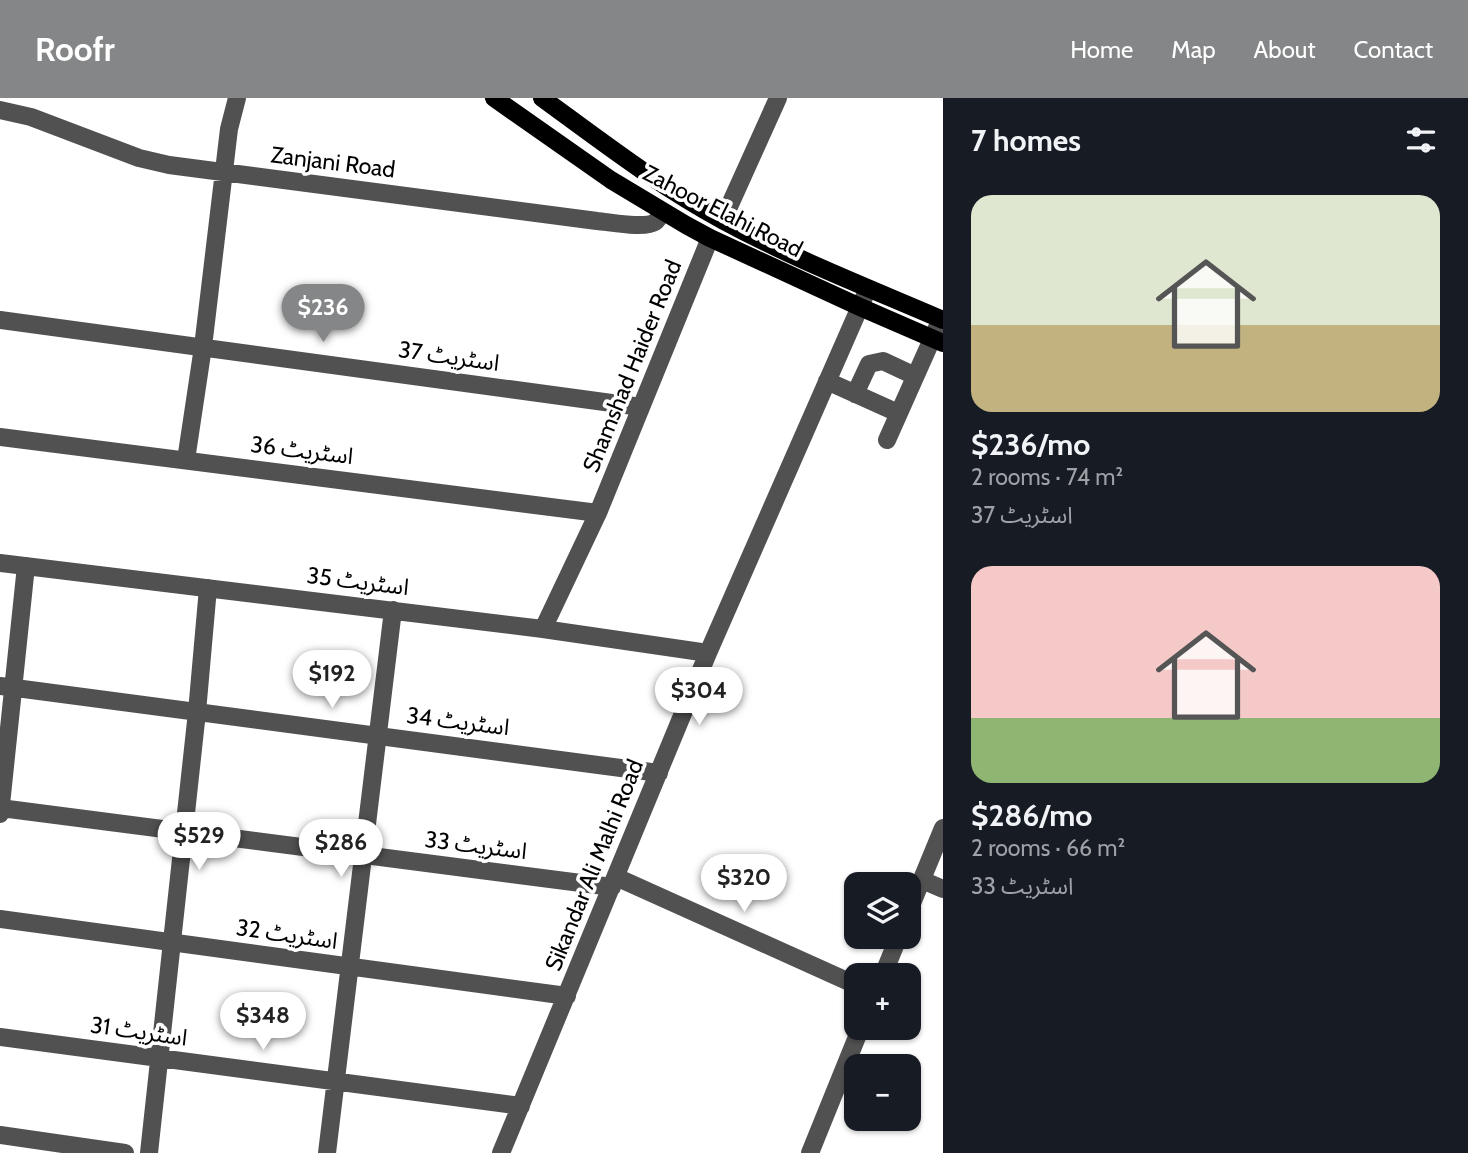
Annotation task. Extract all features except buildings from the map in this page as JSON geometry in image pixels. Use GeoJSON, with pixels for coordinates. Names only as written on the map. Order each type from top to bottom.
{"type":"FeatureCollection","features":[{"type":"Feature","properties":{"kind":"main road","name":"Zahoor Elahi Road"},"geometry":{"type":"LineString","coordinates":[[494,98],[549,138],[662,212],[710,238],[937,340]]}},
{"type":"Feature","properties":{"kind":"main road","name":"Zahoor Elahi Road"},"geometry":{"type":"LineString","coordinates":[[542,98],[643,170],[723,220],[778,248],[942,320]]}},
{"type":"Feature","properties":{"kind":"street"},"geometry":{"type":"LineString","coordinates":[[186,460],[203,347],[229,129],[237,98]]}},
{"type":"Feature","properties":{"kind":"street"},"geometry":{"type":"LineString","coordinates":[[723,220],[778,98]]}},
{"type":"Feature","properties":{"kind":"street","name":"Zanjani Road"},"geometry":{"type":"LineString","coordinates":[[7,107],[139,158],[169,165],[629,224],[649,224],[656,221],[662,212]]}},
{"type":"Feature","properties":{"kind":"street","name":"Shamshad Haider Road"},"geometry":{"type":"LineString","coordinates":[[542,629],[598,513],[710,238]]}},
{"type":"Feature","properties":{"kind":"street","name":"Sikandar Ali Malhi Road"},"geometry":{"type":"LineString","coordinates":[[501,1153],[708,653],[868,288]]}},
{"type":"Feature","properties":{"kind":"street","name":"اسٹریٹ 37"},"geometry":{"type":"LineString","coordinates":[[0,320],[641,407]]}},
{"type":"Feature","properties":{"kind":"street"},"geometry":{"type":"LineString","coordinates":[[887,440],[915,376],[937,340],[942,320]]}},
{"type":"Feature","properties":{"kind":"street"},"geometry":{"type":"LineString","coordinates":[[855,394],[869,364],[883,361],[915,376]]}},
{"type":"Feature","properties":{"kind":"street"},"geometry":{"type":"LineString","coordinates":[[827,381],[898,413]]}},
{"type":"Feature","properties":{"kind":"street","name":"اسٹریٹ 36"},"geometry":{"type":"LineString","coordinates":[[0,437],[598,513]]}},
{"type":"Feature","properties":{"kind":"street","name":"اسٹریٹ 35"},"geometry":{"type":"LineString","coordinates":[[0,563],[393,610],[708,653]]}},
{"type":"Feature","properties":{"kind":"street"},"geometry":{"type":"LineString","coordinates":[[0,814],[6,687],[26,566]]}},
{"type":"Feature","properties":{"kind":"street"},"geometry":{"type":"LineString","coordinates":[[149,1153],[208,588]]}},
{"type":"Feature","properties":{"kind":"street"},"geometry":{"type":"LineString","coordinates":[[327,1153],[393,610]]}},
{"type":"Feature","properties":{"kind":"street","name":"اسٹریٹ 34"},"geometry":{"type":"LineString","coordinates":[[6,687],[659,773]]}},
{"type":"Feature","properties":{"kind":"street","name":"اسٹریٹ 33"},"geometry":{"type":"LineString","coordinates":[[0,808],[363,855],[614,882],[844,980]]}},
{"type":"Feature","properties":{"kind":"street"},"geometry":{"type":"LineString","coordinates":[[943,828],[922,880],[943,890]]}},
{"type":"Feature","properties":{"kind":"street","name":"اسٹریٹ 32"},"geometry":{"type":"LineString","coordinates":[[0,919],[567,996]]}},
{"type":"Feature","properties":{"kind":"street","name":"اسٹریٹ 31"},"geometry":{"type":"LineString","coordinates":[[0,1037],[521,1106]]}},
{"type":"Feature","properties":{"kind":"street"},"geometry":{"type":"LineString","coordinates":[[810,1153],[856,1040]]}},
{"type":"Feature","properties":{"kind":"street"},"geometry":{"type":"LineString","coordinates":[[0,1135],[124,1153]]}}]}
